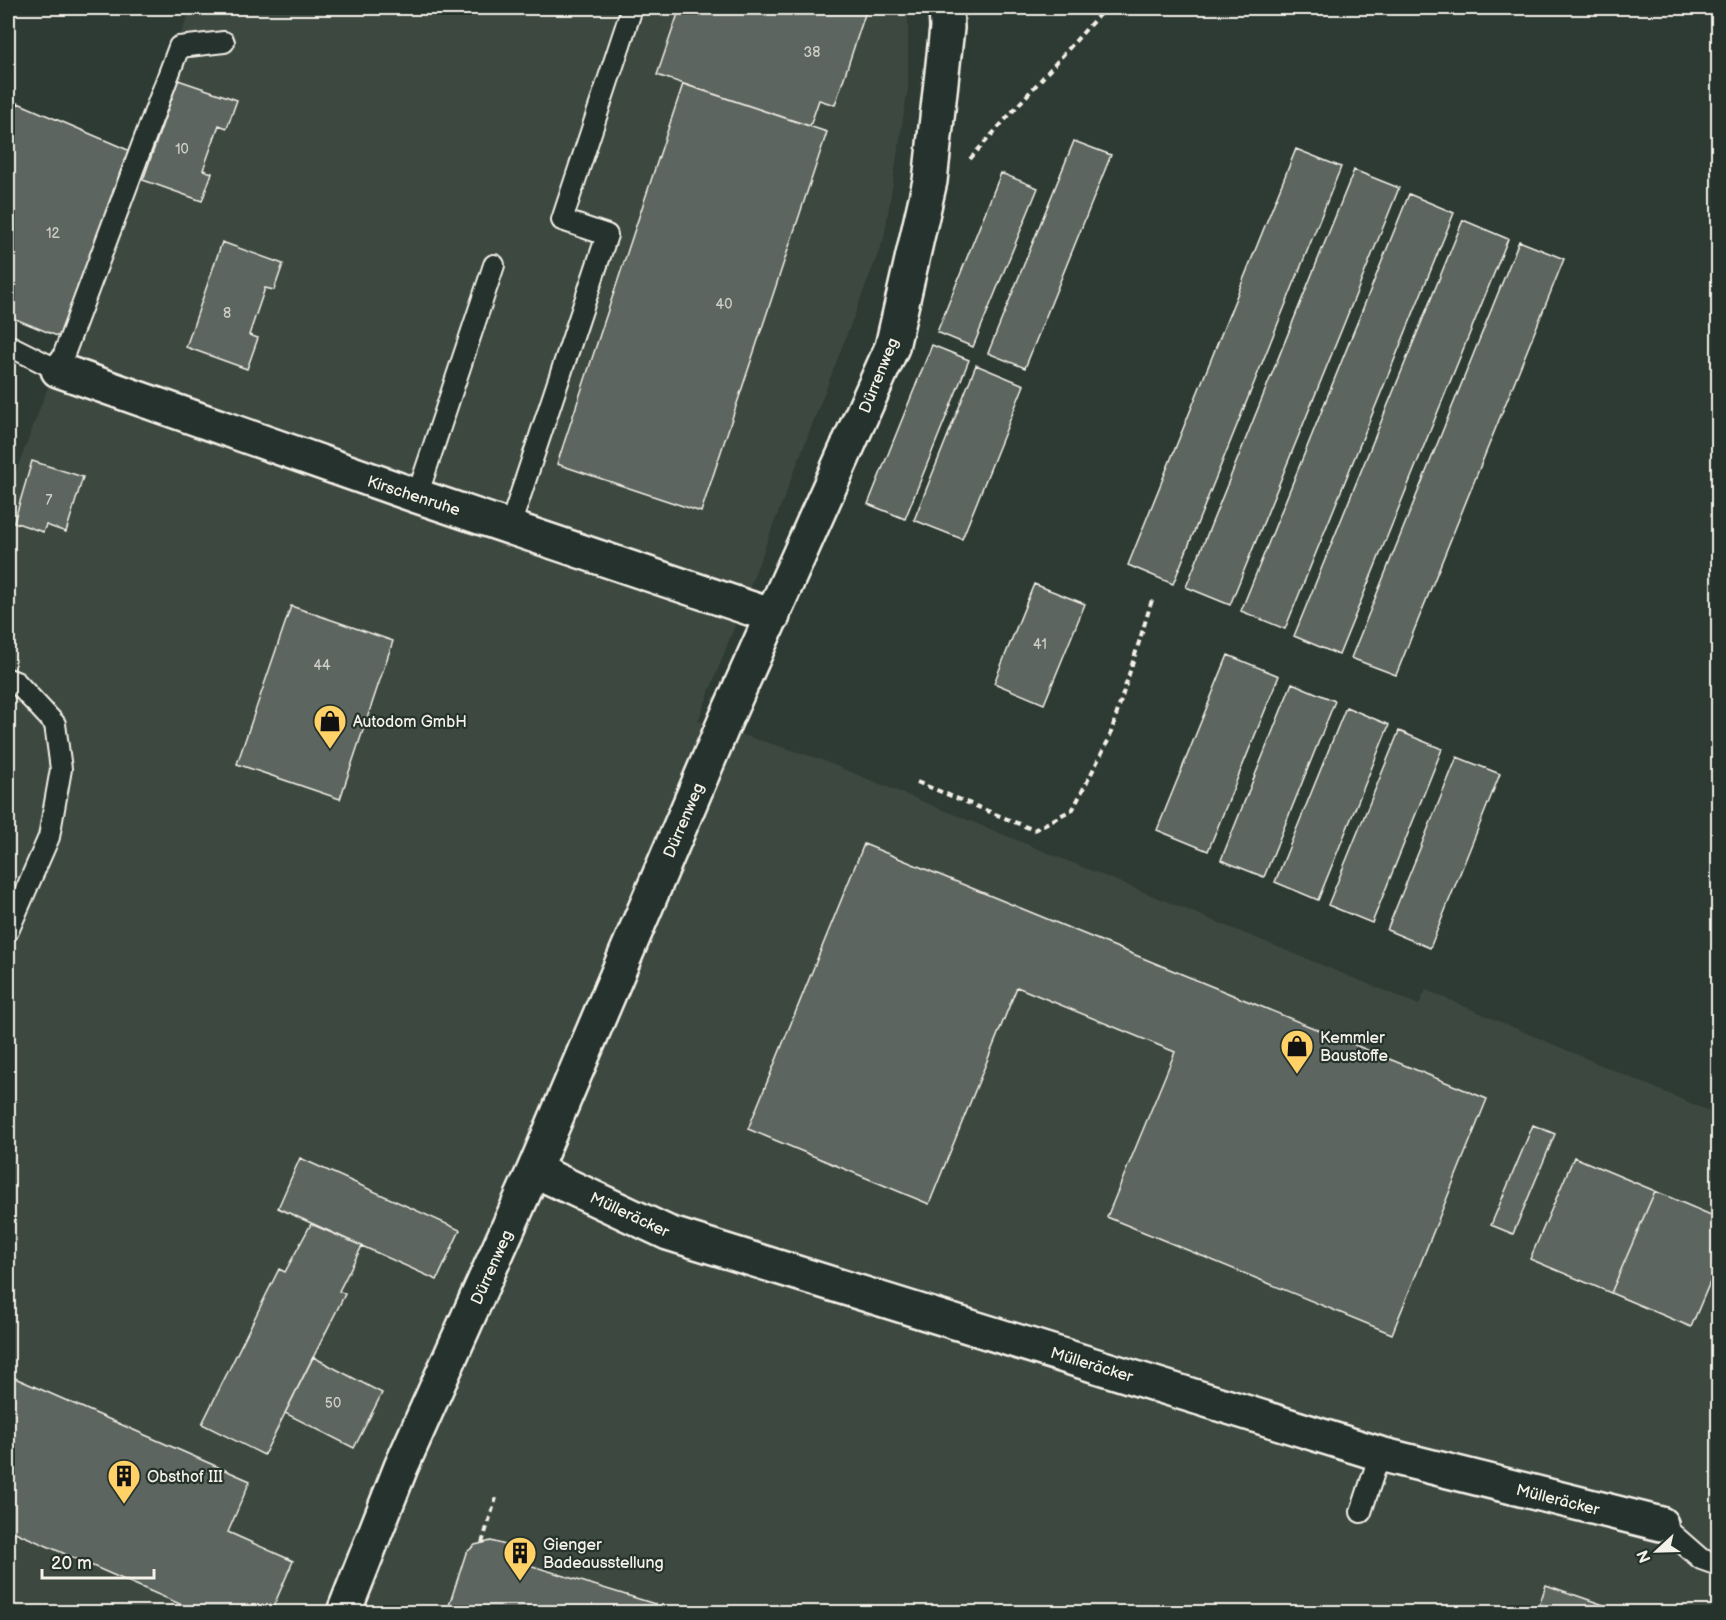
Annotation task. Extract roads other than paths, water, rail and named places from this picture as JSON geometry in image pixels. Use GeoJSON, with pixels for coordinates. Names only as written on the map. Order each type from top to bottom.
{"type":"FeatureCollection","features":[{"type":"Feature","properties":{"kind":"street","name":"Dürrenweg"},"geometry":{"type":"LineString","coordinates":[[344,1612],[401,1467],[534,1170],[725,721],[892,346],[931,174],[947,28],[946,8]]}},
{"type":"Feature","properties":{"kind":"street","name":"Kirschenruhe"},"geometry":{"type":"LineString","coordinates":[[58,370],[417,496],[773,616]]}},
{"type":"Feature","properties":{"kind":"street","name":"Mülleräcker"},"geometry":{"type":"LineString","coordinates":[[534,1170],[668,1233],[1380,1454],[1661,1524]]}},
{"type":"Feature","properties":{"kind":"lane"},"geometry":{"type":"LineString","coordinates":[[510,526],[607,235],[562,220],[632,8]]}},
{"type":"Feature","properties":{"kind":"lane"},"geometry":{"type":"LineString","coordinates":[[8,345],[58,370],[179,47],[224,42]]}},
{"type":"Feature","properties":{"kind":"lane"},"geometry":{"type":"LineString","coordinates":[[417,496],[494,265]]}},
{"type":"Feature","properties":{"kind":"lane"},"geometry":{"type":"LineString","coordinates":[[8,679],[16,682],[55,724],[61,769],[49,837],[8,931]]}},
{"type":"Feature","properties":{"kind":"lane"},"geometry":{"type":"LineString","coordinates":[[1361,1512],[1380,1454]]}},
{"type":"Feature","properties":{"kind":"lane"},"geometry":{"type":"LineString","coordinates":[[1661,1524],[1701,1559],[1719,1565]]}},
{"type":"Feature","properties":{"kind":"place","name":"Autodom GmbH"},"geometry":{"type":"Point","coordinates":[330,750]}},
{"type":"Feature","properties":{"kind":"place","name":"Kemmler Baustoffe"},"geometry":{"type":"Point","coordinates":[1297,1075]}},
{"type":"Feature","properties":{"kind":"place","name":"Obsthof III"},"geometry":{"type":"Point","coordinates":[124,1505]}},
{"type":"Feature","properties":{"kind":"place","name":"Gienger Badeausstellung"},"geometry":{"type":"Point","coordinates":[520,1582]}}]}
